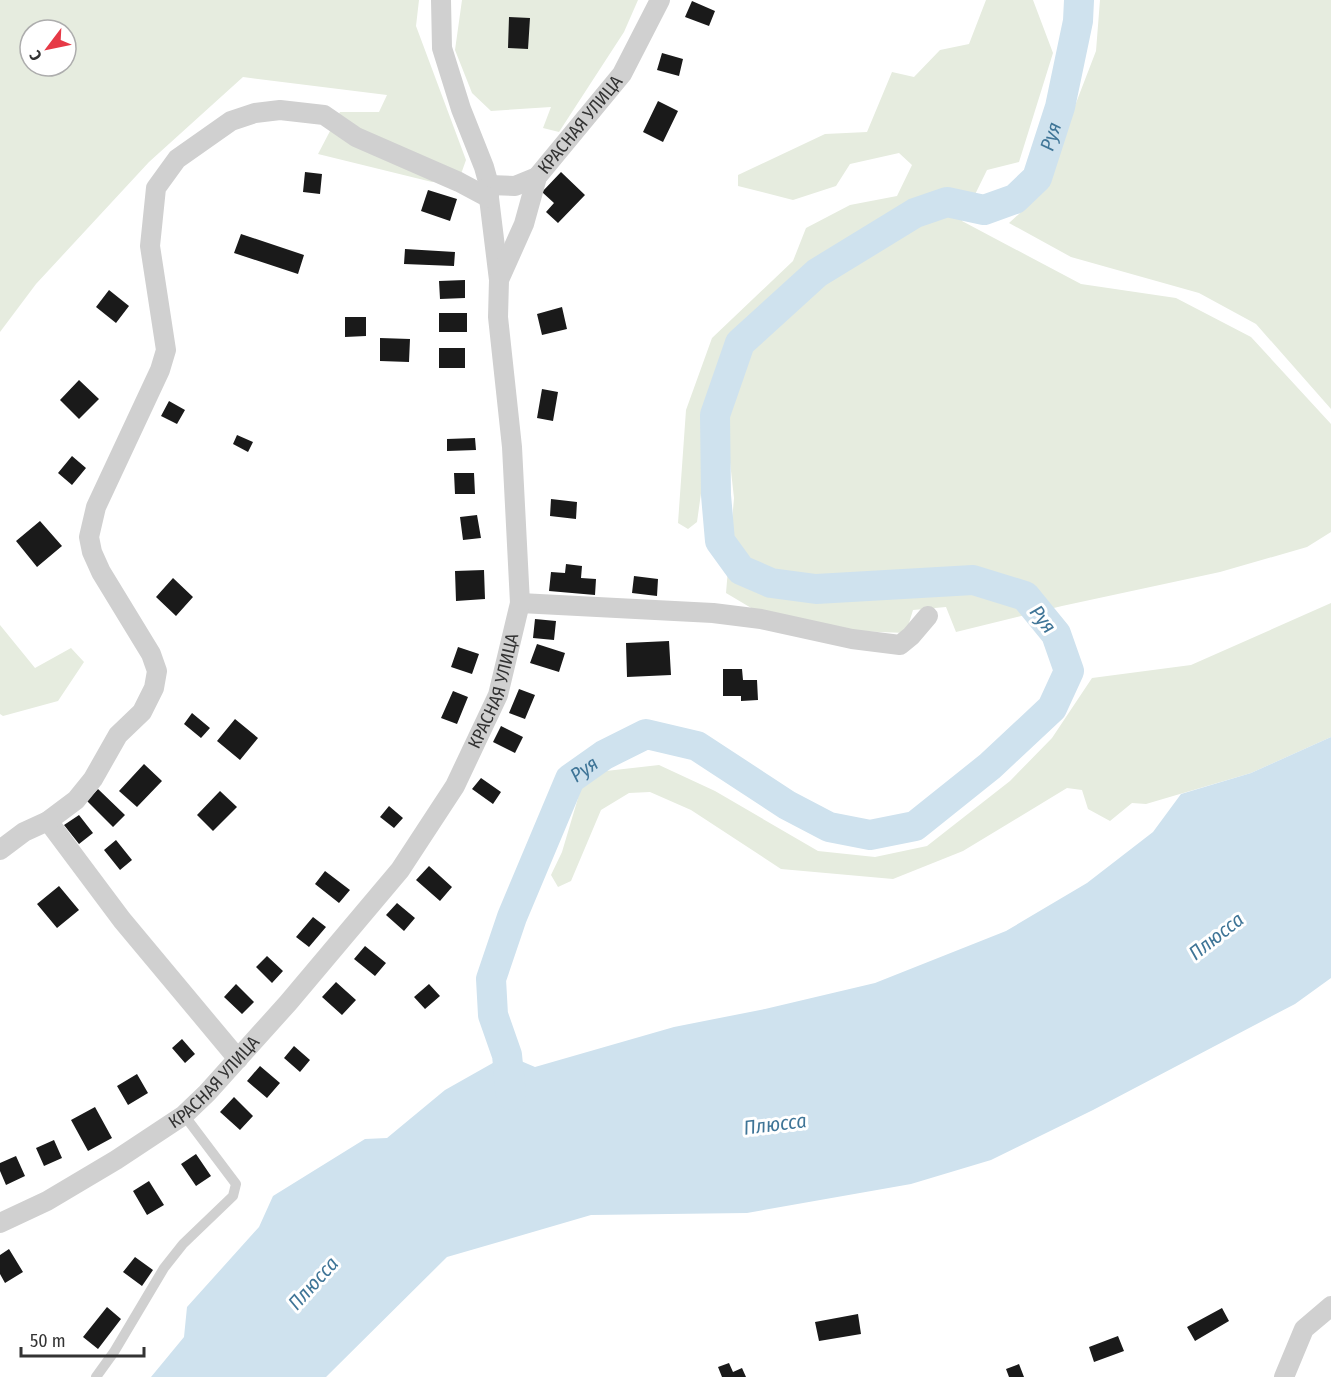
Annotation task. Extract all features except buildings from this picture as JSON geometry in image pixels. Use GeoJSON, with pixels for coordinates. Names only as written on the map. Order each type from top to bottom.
{"type":"FeatureCollection","features":[{"type":"Feature","properties":{"kind":"street"},"geometry":{"type":"LineString","coordinates":[[441,0],[442,48],[461,109],[484,167],[499,280]]}},
{"type":"Feature","properties":{"kind":"street","name":"КРАСНАЯ УЛИЦА"},"geometry":{"type":"LineString","coordinates":[[0,1223],[47,1201],[116,1160],[184,1115],[207,1093],[288,1003],[400,870],[455,786],[498,696],[520,603],[512,447],[498,317],[499,280],[524,224],[537,177],[622,74],[660,0]]}},
{"type":"Feature","properties":{"kind":"street"},"geometry":{"type":"LineString","coordinates":[[0,850],[24,832],[48,820],[76,800],[93,779],[118,735],[142,712],[154,688],[157,671],[151,654],[101,572],[92,552],[89,537],[96,507],[160,370],[166,350],[150,246],[156,188],[177,159],[231,122],[255,112],[280,110],[324,115],[356,137],[459,182],[489,191],[515,186],[537,177]]}},
{"type":"Feature","properties":{"kind":"street"},"geometry":{"type":"LineString","coordinates":[[520,603],[713,613],[760,619],[852,639],[900,645],[928,616]]}},
{"type":"Feature","properties":{"kind":"street"},"geometry":{"type":"LineString","coordinates":[[48,820],[122,920],[238,1059]]}},
{"type":"Feature","properties":{"kind":"street"},"geometry":{"type":"LineString","coordinates":[[1284,1377],[1304,1329],[1331,1306]]}},
{"type":"Feature","properties":{"kind":"lane"},"geometry":{"type":"LineString","coordinates":[[96,1377],[114,1352],[164,1268],[183,1244],[234,1196],[236,1184],[184,1115]]}},
{"type":"Feature","properties":{"kind":"shaded area"},"geometry":{"type":"Polygon","coordinates":[[[0,0],[419,0],[416,26],[466,160],[461,174],[432,182],[318,154],[340,112],[379,112],[387,95],[243,77],[149,162],[36,284],[0,332],[0,0]]]}},
{"type":"Feature","properties":{"kind":"shaded area"},"geometry":{"type":"Polygon","coordinates":[[[462,0],[638,0],[624,32],[559,132],[543,128],[551,107],[491,111],[472,93],[455,50],[462,0]]]}},
{"type":"Feature","properties":{"kind":"shaded area"},"geometry":{"type":"Polygon","coordinates":[[[986,0],[1033,0],[1053,53],[1019,162],[987,170],[962,221],[1081,284],[1176,298],[1251,337],[1331,424],[1331,532],[1307,547],[1220,572],[1062,606],[956,632],[946,607],[913,610],[906,633],[854,631],[763,615],[726,593],[734,498],[727,435],[712,441],[704,472],[697,522],[688,529],[678,523],[686,410],[712,338],[793,261],[806,228],[850,205],[897,196],[912,165],[899,153],[850,164],[836,186],[793,200],[738,186],[738,175],[825,134],[867,132],[892,72],[914,77],[940,50],[969,44],[986,0]]]}},
{"type":"Feature","properties":{"kind":"shaded area"},"geometry":{"type":"Polygon","coordinates":[[[1100,0],[1331,0],[1331,409],[1256,324],[1199,293],[1071,257],[1009,223],[1041,194],[1096,51],[1100,0]]]}},
{"type":"Feature","properties":{"kind":"shaded area"},"geometry":{"type":"Polygon","coordinates":[[[1331,603],[1331,737],[1251,773],[1146,804],[1132,803],[1110,821],[1088,809],[1082,790],[1067,788],[963,851],[893,879],[781,869],[691,810],[650,792],[629,793],[601,810],[571,881],[558,887],[551,875],[562,852],[581,788],[606,771],[659,765],[715,791],[818,851],[875,857],[927,846],[1010,781],[1052,738],[1092,678],[1191,665],[1331,603]]]}},
{"type":"Feature","properties":{"kind":"shaded area"},"geometry":{"type":"Polygon","coordinates":[[[0,625],[35,668],[71,648],[84,662],[58,701],[3,716],[0,714],[0,625]]]}},
{"type":"Feature","properties":{"kind":"water","name":"Плюсса"},"geometry":{"type":"Polygon","coordinates":[[[1331,737],[1331,978],[1295,1004],[1093,1110],[991,1160],[911,1184],[747,1213],[591,1215],[447,1257],[326,1377],[151,1377],[184,1337],[187,1307],[259,1227],[273,1196],[365,1139],[387,1138],[445,1090],[507,1055],[535,1067],[674,1027],[765,1009],[875,983],[1006,931],[1087,883],[1153,832],[1181,794],[1251,773],[1331,737]]]}},
{"type":"Feature","properties":{"kind":"waterway","name":"Руя"},"geometry":{"type":"LineString","coordinates":[[511,1095],[507,1055],[493,1015],[491,979],[512,917],[570,779],[604,755],[646,734],[697,746],[787,805],[829,827],[870,835],[915,826],[990,766],[1052,708],[1069,671],[1056,634],[1025,596],[973,580],[816,589],[771,583],[741,570],[720,541],[716,495],[715,415],[740,343],[817,273],[915,213],[947,202],[984,210],[1015,199],[1037,178],[1060,107],[1078,21],[1079,0]]}}]}
